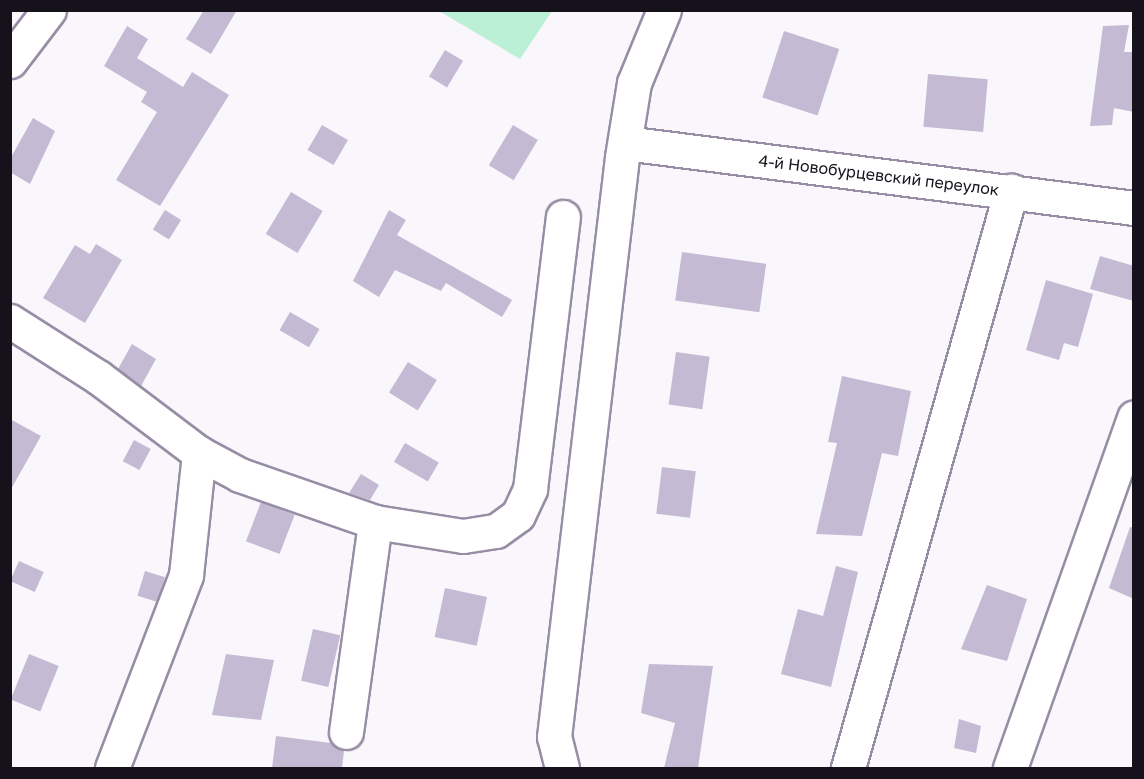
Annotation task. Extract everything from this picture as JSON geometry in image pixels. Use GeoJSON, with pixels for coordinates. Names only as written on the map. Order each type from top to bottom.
{"type":"FeatureCollection","features":[{"type":"Feature","properties":{"kind":"street"},"geometry":{"type":"LineString","coordinates":[[10,61],[49,10]]}},
{"type":"Feature","properties":{"kind":"street"},"geometry":{"type":"LineString","coordinates":[[562,768],[554,736],[625,143],[634,82],[664,10]]}},
{"type":"Feature","properties":{"kind":"street","name":"4-й Новобурцевский переулок"},"geometry":{"type":"LineString","coordinates":[[625,143],[1134,208]]}},
{"type":"Feature","properties":{"kind":"street"},"geometry":{"type":"LineString","coordinates":[[848,768],[1011,191]]}},
{"type":"Feature","properties":{"kind":"street"},"geometry":{"type":"LineString","coordinates":[[10,321],[98,377],[199,453],[240,475],[375,522],[463,536],[496,531],[518,515],[530,489],[563,217]]}},
{"type":"Feature","properties":{"kind":"street"},"geometry":{"type":"LineString","coordinates":[[1010,768],[1134,417]]}},
{"type":"Feature","properties":{"kind":"street"},"geometry":{"type":"LineString","coordinates":[[112,768],[186,575],[199,453]]}},
{"type":"Feature","properties":{"kind":"street"},"geometry":{"type":"LineString","coordinates":[[346,732],[375,522]]}},
{"type":"Feature","properties":{"kind":"green space"},"geometry":{"type":"Polygon","coordinates":[[[439,11],[552,11],[520,59],[439,11]]]}},
{"type":"Feature","properties":{"kind":"building"},"geometry":{"type":"Polygon","coordinates":[[[204,10],[237,10],[211,54],[186,39],[204,10]]]}},
{"type":"Feature","properties":{"kind":"building"},"geometry":{"type":"Polygon","coordinates":[[[1129,25],[1124,52],[1134,52],[1134,112],[1114,108],[1112,125],[1090,126],[1103,26],[1129,25]]]}},
{"type":"Feature","properties":{"kind":"building"},"geometry":{"type":"Polygon","coordinates":[[[127,26],[148,39],[137,58],[183,87],[192,72],[229,95],[160,206],[116,180],[157,112],[141,102],[147,92],[104,66],[127,26]]]}},
{"type":"Feature","properties":{"kind":"building"},"geometry":{"type":"Polygon","coordinates":[[[784,31],[839,49],[818,115],[762,98],[784,31]]]}},
{"type":"Feature","properties":{"kind":"building"},"geometry":{"type":"Polygon","coordinates":[[[445,50],[463,61],[447,87],[429,77],[445,50]]]}},
{"type":"Feature","properties":{"kind":"building"},"geometry":{"type":"Polygon","coordinates":[[[928,74],[988,79],[983,132],[923,127],[928,74]]]}},
{"type":"Feature","properties":{"kind":"building"},"geometry":{"type":"Polygon","coordinates":[[[33,118],[55,131],[30,184],[10,172],[10,159],[33,118]]]}},
{"type":"Feature","properties":{"kind":"building"},"geometry":{"type":"Polygon","coordinates":[[[322,125],[348,140],[333,165],[308,150],[322,125]]]}},
{"type":"Feature","properties":{"kind":"building"},"geometry":{"type":"Polygon","coordinates":[[[513,125],[538,140],[514,180],[489,165],[513,125]]]}},
{"type":"Feature","properties":{"kind":"building"},"geometry":{"type":"Polygon","coordinates":[[[291,192],[323,211],[297,253],[266,234],[291,192]]]}},
{"type":"Feature","properties":{"kind":"building"},"geometry":{"type":"Polygon","coordinates":[[[165,210],[181,220],[169,240],[153,230],[165,210]]]}},
{"type":"Feature","properties":{"kind":"building"},"geometry":{"type":"Polygon","coordinates":[[[389,210],[406,220],[397,235],[512,300],[502,317],[446,283],[441,291],[395,270],[379,297],[353,281],[389,210]]]}},
{"type":"Feature","properties":{"kind":"building"},"geometry":{"type":"Polygon","coordinates":[[[96,244],[122,260],[85,323],[43,298],[75,245],[90,254],[96,244]]]}},
{"type":"Feature","properties":{"kind":"building"},"geometry":{"type":"Polygon","coordinates":[[[682,252],[766,264],[759,312],[675,301],[682,252]]]}},
{"type":"Feature","properties":{"kind":"building"},"geometry":{"type":"Polygon","coordinates":[[[1100,256],[1134,266],[1134,301],[1090,289],[1100,256]]]}},
{"type":"Feature","properties":{"kind":"building"},"geometry":{"type":"Polygon","coordinates":[[[1046,280],[1093,294],[1078,347],[1064,343],[1059,360],[1026,350],[1046,280]]]}},
{"type":"Feature","properties":{"kind":"building"},"geometry":{"type":"Polygon","coordinates":[[[290,312],[319,329],[309,347],[280,330],[290,312]]]}},
{"type":"Feature","properties":{"kind":"building"},"geometry":{"type":"Polygon","coordinates":[[[132,344],[156,359],[141,386],[118,369],[132,344]]]}},
{"type":"Feature","properties":{"kind":"building"},"geometry":{"type":"Polygon","coordinates":[[[676,352],[710,357],[702,409],[669,404],[676,352]]]}},
{"type":"Feature","properties":{"kind":"building"},"geometry":{"type":"Polygon","coordinates":[[[408,362],[437,380],[418,411],[389,393],[408,362]]]}},
{"type":"Feature","properties":{"kind":"building"},"geometry":{"type":"Polygon","coordinates":[[[842,376],[911,391],[898,456],[882,453],[862,536],[816,534],[837,443],[828,442],[842,376]]]}},
{"type":"Feature","properties":{"kind":"building"},"geometry":{"type":"Polygon","coordinates":[[[10,419],[41,436],[10,491],[10,419]]]}},
{"type":"Feature","properties":{"kind":"building"},"geometry":{"type":"Polygon","coordinates":[[[134,440],[151,449],[140,470],[123,461],[134,440]]]}},
{"type":"Feature","properties":{"kind":"building"},"geometry":{"type":"Polygon","coordinates":[[[405,443],[439,462],[428,482],[394,462],[405,443]]]}},
{"type":"Feature","properties":{"kind":"building"},"geometry":{"type":"Polygon","coordinates":[[[662,467],[696,471],[690,518],[656,514],[662,467]]]}},
{"type":"Feature","properties":{"kind":"building"},"geometry":{"type":"Polygon","coordinates":[[[361,474],[379,485],[370,500],[349,493],[361,474]]]}},
{"type":"Feature","properties":{"kind":"building"},"geometry":{"type":"Polygon","coordinates":[[[261,502],[295,515],[280,554],[246,541],[261,502]]]}},
{"type":"Feature","properties":{"kind":"building"},"geometry":{"type":"Polygon","coordinates":[[[1130,527],[1134,528],[1134,599],[1109,588],[1130,527]]]}},
{"type":"Feature","properties":{"kind":"building"},"geometry":{"type":"Polygon","coordinates":[[[19,561],[44,572],[35,592],[10,581],[19,561]]]}},
{"type":"Feature","properties":{"kind":"building"},"geometry":{"type":"Polygon","coordinates":[[[836,566],[858,572],[831,687],[781,674],[798,609],[823,616],[836,566]]]}},
{"type":"Feature","properties":{"kind":"building"},"geometry":{"type":"Polygon","coordinates":[[[145,571],[165,577],[157,602],[137,596],[145,571]]]}},
{"type":"Feature","properties":{"kind":"building"},"geometry":{"type":"Polygon","coordinates":[[[987,585],[1027,599],[1007,661],[961,649],[987,585]]]}},
{"type":"Feature","properties":{"kind":"building"},"geometry":{"type":"Polygon","coordinates":[[[445,588],[487,597],[477,646],[435,637],[445,588]]]}},
{"type":"Feature","properties":{"kind":"building"},"geometry":{"type":"Polygon","coordinates":[[[313,629],[340,635],[328,687],[301,681],[313,629]]]}},
{"type":"Feature","properties":{"kind":"building"},"geometry":{"type":"Polygon","coordinates":[[[29,654],[59,666],[40,711],[11,699],[29,654]]]}},
{"type":"Feature","properties":{"kind":"building"},"geometry":{"type":"Polygon","coordinates":[[[226,654],[274,660],[261,720],[212,715],[226,654]]]}},
{"type":"Feature","properties":{"kind":"building"},"geometry":{"type":"Polygon","coordinates":[[[649,664],[713,666],[698,768],[664,768],[675,723],[641,713],[649,664]]]}},
{"type":"Feature","properties":{"kind":"building"},"geometry":{"type":"Polygon","coordinates":[[[959,719],[981,726],[976,753],[954,748],[959,719]]]}},
{"type":"Feature","properties":{"kind":"building"},"geometry":{"type":"Polygon","coordinates":[[[276,736],[331,743],[344,751],[342,768],[272,768],[276,736]]]}}]}
